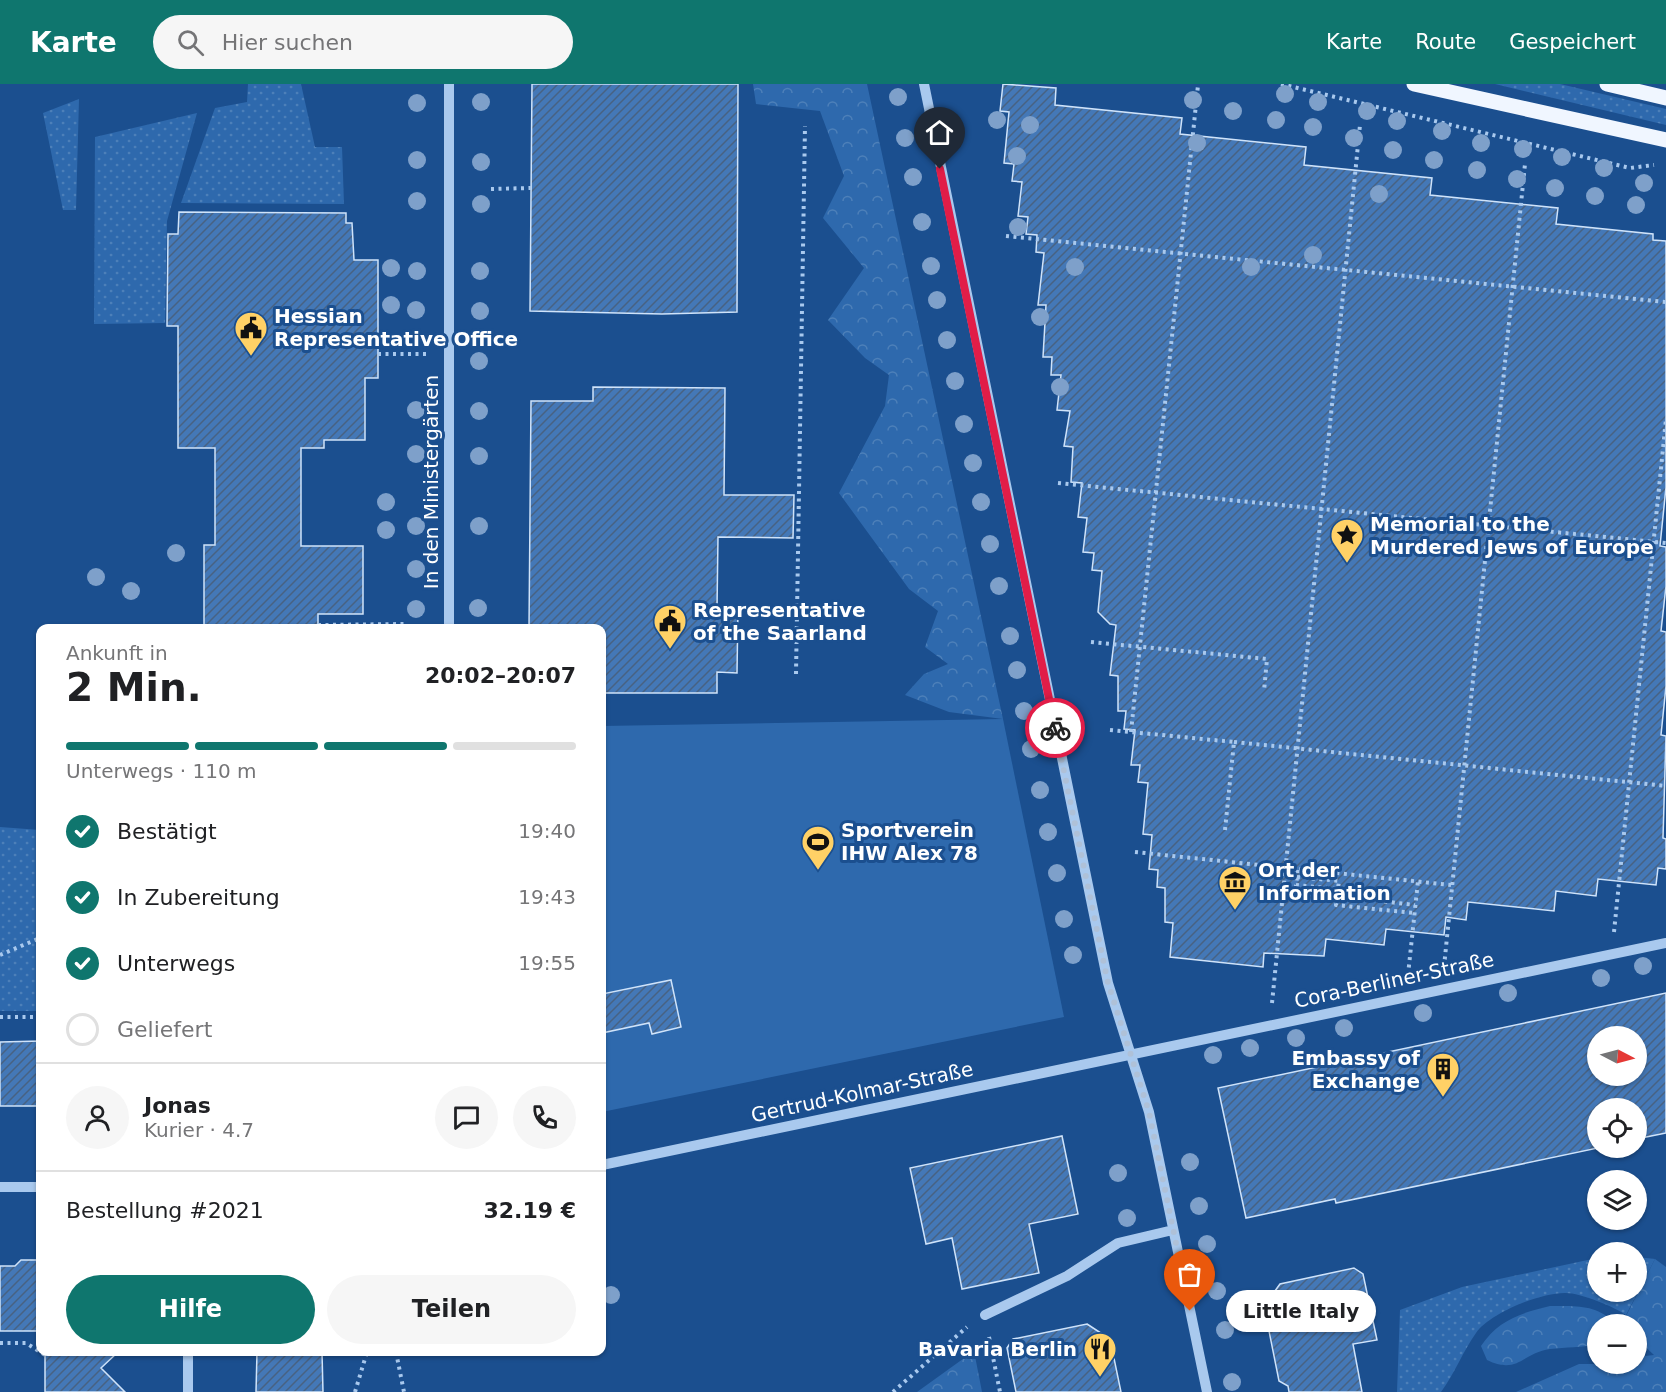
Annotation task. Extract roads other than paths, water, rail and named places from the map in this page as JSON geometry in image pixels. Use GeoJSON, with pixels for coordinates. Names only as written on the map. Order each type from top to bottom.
{"type":"FeatureCollection","features":[{"type":"Feature","properties":{"kind":"main road"},"geometry":{"type":"LineString","coordinates":[[1414,84],[1666,140]]}},
{"type":"Feature","properties":{"kind":"main road"},"geometry":{"type":"LineString","coordinates":[[1607,84],[1666,98]]}},
{"type":"Feature","properties":{"kind":"street","name":"In den Ministergärten"},"geometry":{"type":"LineString","coordinates":[[448,624],[449,84]]}},
{"type":"Feature","properties":{"kind":"street"},"geometry":{"type":"LineString","coordinates":[[924,84],[1108,983],[1149,1112],[1207,1392]]}},
{"type":"Feature","properties":{"kind":"street","name":"Cora-Berliner-Straße"},"geometry":{"type":"LineString","coordinates":[[1130,1053],[1666,943]]}},
{"type":"Feature","properties":{"kind":"street","name":"Gertrud-Kolmar-Straße"},"geometry":{"type":"LineString","coordinates":[[606,1164],[1130,1053]]}},
{"type":"Feature","properties":{"kind":"street"},"geometry":{"type":"LineString","coordinates":[[0,1187],[36,1187]]}},
{"type":"Feature","properties":{"kind":"street"},"geometry":{"type":"LineString","coordinates":[[985,1315],[1067,1276],[1118,1243],[1173,1230]]}},
{"type":"Feature","properties":{"kind":"street"},"geometry":{"type":"LineString","coordinates":[[188,1356],[188,1392]]}},
{"type":"Feature","properties":{"kind":"place","name":"Hessian Representative Office"},"geometry":{"type":"Point","coordinates":[251,357]}},
{"type":"Feature","properties":{"kind":"place","name":"Memorial to the Murdered Jews of Europe"},"geometry":{"type":"Point","coordinates":[1347,564]}},
{"type":"Feature","properties":{"kind":"place","name":"Representative of the Saarland"},"geometry":{"type":"Point","coordinates":[670,650]}},
{"type":"Feature","properties":{"kind":"place","name":"Sportverein IHW Alex 78"},"geometry":{"type":"Point","coordinates":[818,871]}},
{"type":"Feature","properties":{"kind":"place","name":"Ort der Information"},"geometry":{"type":"Point","coordinates":[1235,911]}},
{"type":"Feature","properties":{"kind":"place","name":"Embassy of Exchange"},"geometry":{"type":"Point","coordinates":[1443,1098]}},
{"type":"Feature","properties":{"kind":"place","name":"Little Italy"},"geometry":{"type":"Point","coordinates":[1190,1311]}},
{"type":"Feature","properties":{"kind":"place","name":"Bavaria Berlin"},"geometry":{"type":"Point","coordinates":[1100,1378]}}]}
